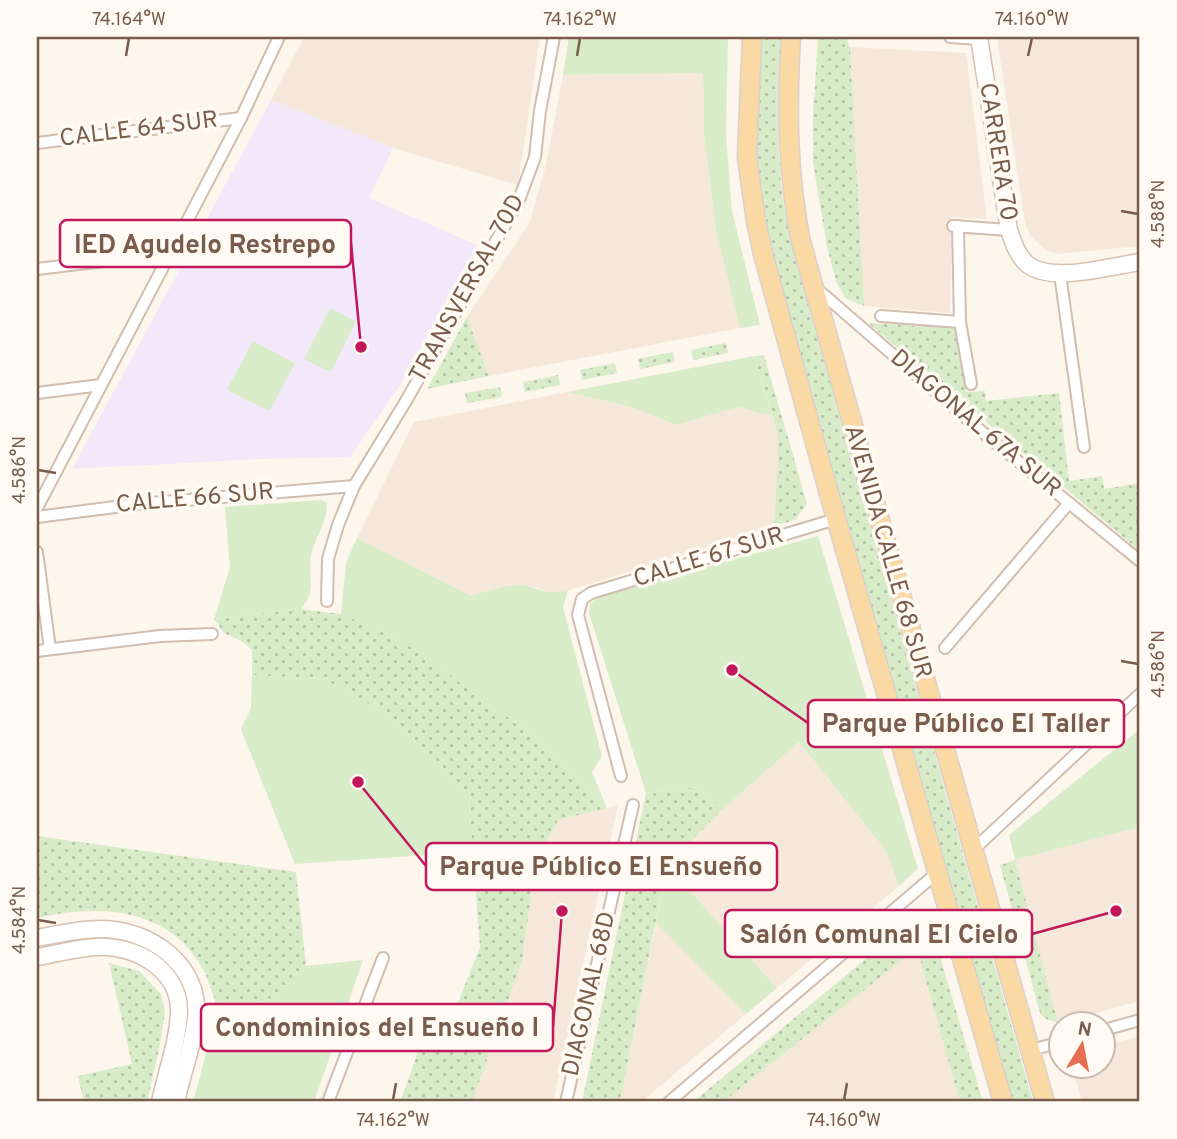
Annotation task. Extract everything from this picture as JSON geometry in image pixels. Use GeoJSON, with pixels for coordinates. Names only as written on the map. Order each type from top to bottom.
{"type":"FeatureCollection","features":[{"type":"Feature","properties":{"kind":"main road","name":"AVENIDA CALLE 68 SUR"},"geometry":{"type":"LineString","coordinates":[[752,37],[747,124],[751,191],[763,254],[1003,1102]]}},
{"type":"Feature","properties":{"kind":"main road","name":"AVENIDA CALLE 68 SUR"},"geometry":{"type":"LineString","coordinates":[[792,37],[787,115],[790,182],[811,284],[1045,1102]]}},
{"type":"Feature","properties":{"kind":"street"},"geometry":{"type":"LineString","coordinates":[[37,508],[241,118],[279,37]]}},
{"type":"Feature","properties":{"kind":"street","name":"TRANSVERSAL 70D"},"geometry":{"type":"LineString","coordinates":[[327,601],[328,559],[354,486],[406,401],[519,200],[535,157],[540,111],[554,37]]}},
{"type":"Feature","properties":{"kind":"street"},"geometry":{"type":"LineString","coordinates":[[950,37],[979,38]]}},
{"type":"Feature","properties":{"kind":"street","name":"CARRERA 70"},"geometry":{"type":"LineString","coordinates":[[979,38],[1009,230],[1015,247],[1027,263],[1047,272],[1060,274]]}},
{"type":"Feature","properties":{"kind":"street","name":"CALLE 64 SUR"},"geometry":{"type":"LineString","coordinates":[[37,143],[241,118]]}},
{"type":"Feature","properties":{"kind":"street"},"geometry":{"type":"LineString","coordinates":[[971,384],[960,322],[956,226],[1009,230]]}},
{"type":"Feature","properties":{"kind":"street"},"geometry":{"type":"LineString","coordinates":[[37,269],[170,253]]}},
{"type":"Feature","properties":{"kind":"street"},"geometry":{"type":"LineString","coordinates":[[1084,447],[1060,274],[1140,262]]}},
{"type":"Feature","properties":{"kind":"street","name":"DIAGONAL 67A SUR"},"geometry":{"type":"LineString","coordinates":[[811,284],[1140,561]]}},
{"type":"Feature","properties":{"kind":"street"},"geometry":{"type":"LineString","coordinates":[[881,316],[960,322]]}},
{"type":"Feature","properties":{"kind":"street"},"geometry":{"type":"LineString","coordinates":[[37,393],[101,385]]}},
{"type":"Feature","properties":{"kind":"street","name":"CALLE 66 SUR"},"geometry":{"type":"LineString","coordinates":[[37,517],[138,504],[354,486]]}},
{"type":"Feature","properties":{"kind":"street"},"geometry":{"type":"LineString","coordinates":[[945,648],[1069,503]]}},
{"type":"Feature","properties":{"kind":"street","name":"CALLE 67 SUR"},"geometry":{"type":"LineString","coordinates":[[621,776],[578,615],[582,599],[591,593],[836,519]]}},
{"type":"Feature","properties":{"kind":"street"},"geometry":{"type":"LineString","coordinates":[[37,552],[50,649]]}},
{"type":"Feature","properties":{"kind":"street"},"geometry":{"type":"LineString","coordinates":[[37,651],[160,636],[212,634]]}},
{"type":"Feature","properties":{"kind":"street"},"geometry":{"type":"LineString","coordinates":[[973,850],[1140,695]]}},
{"type":"Feature","properties":{"kind":"street","name":"DIAGONAL 68D"},"geometry":{"type":"LineString","coordinates":[[566,1102],[633,805]]}},
{"type":"Feature","properties":{"kind":"street"},"geometry":{"type":"LineString","coordinates":[[669,1102],[937,872]]}},
{"type":"Feature","properties":{"kind":"street"},"geometry":{"type":"LineString","coordinates":[[37,938],[84,930],[126,932],[145,938],[177,960],[178,1024],[160,1102]]}},
{"type":"Feature","properties":{"kind":"street"},"geometry":{"type":"LineString","coordinates":[[37,957],[96,947],[114,948],[152,961],[163,970],[179,977],[194,992],[196,1018],[176,1102]]}},
{"type":"Feature","properties":{"kind":"street"},"geometry":{"type":"LineString","coordinates":[[328,1102],[383,958]]}},
{"type":"Feature","properties":{"kind":"street"},"geometry":{"type":"LineString","coordinates":[[1118,1026],[1140,1020]]}},
{"type":"Feature","properties":{"kind":"street"},"geometry":{"type":"LineString","coordinates":[[1030,1050],[1048,1046]]}},
{"type":"Feature","properties":{"kind":"shaded area"},"geometry":{"type":"Polygon","coordinates":[[[304,37],[540,37],[518,185],[393,148],[271,100],[304,37]]]}},
{"type":"Feature","properties":{"kind":"shaded area"},"geometry":{"type":"Polygon","coordinates":[[[1140,37],[1140,246],[1057,254],[1046,250],[1030,236],[1025,223],[997,38],[1140,37]]]}},
{"type":"Feature","properties":{"kind":"shaded area"},"geometry":{"type":"Polygon","coordinates":[[[850,47],[966,53],[987,219],[952,217],[950,313],[864,306],[850,47]]]}},
{"type":"Feature","properties":{"kind":"shaded area"},"geometry":{"type":"Polygon","coordinates":[[[703,73],[704,134],[717,235],[740,328],[489,376],[467,317],[529,224],[546,165],[563,75],[703,73]]]}},
{"type":"Feature","properties":{"kind":"shaded area"},"geometry":{"type":"Polygon","coordinates":[[[271,100],[393,148],[369,198],[477,245],[403,381],[350,457],[72,469],[271,100]]]}},
{"type":"Feature","properties":{"kind":"shaded area"},"geometry":{"type":"Polygon","coordinates":[[[567,392],[631,407],[677,425],[738,407],[772,416],[777,431],[778,459],[774,526],[554,595],[535,587],[517,585],[471,596],[357,538],[414,422],[567,392]]]}},
{"type":"Feature","properties":{"kind":"shaded area"},"geometry":{"type":"Polygon","coordinates":[[[799,742],[886,851],[899,886],[777,988],[667,865],[724,808],[799,742]]]}},
{"type":"Feature","properties":{"kind":"shaded area"},"geometry":{"type":"Polygon","coordinates":[[[618,805],[553,1102],[472,1102],[522,961],[536,861],[558,820],[618,805]]]}},
{"type":"Feature","properties":{"kind":"shaded area"},"geometry":{"type":"Polygon","coordinates":[[[1140,827],[1140,1001],[1106,1010],[1055,1010],[1015,860],[1140,827]]]}},
{"type":"Feature","properties":{"kind":"shaded area"},"geometry":{"type":"Polygon","coordinates":[[[656,923],[746,1014],[641,1102],[620,1102],[656,923]]]}},
{"type":"Feature","properties":{"kind":"shaded area"},"geometry":{"type":"Polygon","coordinates":[[[917,947],[960,1102],[723,1102],[917,947]]]}},
{"type":"Feature","properties":{"kind":"shaded area"},"geometry":{"type":"Polygon","coordinates":[[[1140,1036],[1140,1102],[1082,1102],[1076,1080],[1118,1080],[1118,1043],[1140,1036]]]}},
{"type":"Feature","properties":{"kind":"green space"},"geometry":{"type":"Polygon","coordinates":[[[569,37],[728,37],[726,134],[732,211],[760,325],[740,328],[717,235],[704,134],[703,73],[563,75],[569,37]]]}},
{"type":"Feature","properties":{"kind":"green space"},"geometry":{"type":"Polygon","coordinates":[[[761,37],[782,37],[780,172],[785,210],[799,273],[1033,1102],[1011,1102],[772,255],[760,193],[756,151],[761,37]]]}},
{"type":"Feature","properties":{"kind":"green space"},"geometry":{"type":"Polygon","coordinates":[[[818,37],[846,37],[850,47],[864,306],[846,299],[836,281],[827,247],[813,162],[818,37]]]}},
{"type":"Feature","properties":{"kind":"green space"},"geometry":{"type":"Polygon","coordinates":[[[330,308],[356,321],[331,372],[304,359],[330,308]]]}},
{"type":"Feature","properties":{"kind":"green space"},"geometry":{"type":"Polygon","coordinates":[[[467,317],[489,376],[427,389],[467,317]]]}},
{"type":"Feature","properties":{"kind":"green space"},"geometry":{"type":"Polygon","coordinates":[[[868,323],[959,328],[966,392],[985,391],[986,401],[1059,393],[1069,481],[1102,476],[1104,489],[1140,483],[1140,551],[868,323]]]}},
{"type":"Feature","properties":{"kind":"green space"},"geometry":{"type":"Polygon","coordinates":[[[253,341],[295,363],[270,411],[227,390],[253,341]]]}},
{"type":"Feature","properties":{"kind":"green space"},"geometry":{"type":"Polygon","coordinates":[[[726,343],[728,353],[693,360],[691,350],[726,343]]]}},
{"type":"Feature","properties":{"kind":"green space"},"geometry":{"type":"Polygon","coordinates":[[[673,352],[675,362],[640,369],[638,359],[673,352]]]}},
{"type":"Feature","properties":{"kind":"green space"},"geometry":{"type":"Polygon","coordinates":[[[764,355],[807,504],[795,520],[774,526],[777,431],[754,356],[764,355]]]}},
{"type":"Feature","properties":{"kind":"green space"},"geometry":{"type":"Polygon","coordinates":[[[754,356],[772,416],[738,407],[677,425],[631,407],[567,392],[754,356]]]}},
{"type":"Feature","properties":{"kind":"green space"},"geometry":{"type":"Polygon","coordinates":[[[615,363],[617,373],[582,380],[580,370],[615,363]]]}},
{"type":"Feature","properties":{"kind":"green space"},"geometry":{"type":"Polygon","coordinates":[[[558,375],[560,385],[525,392],[523,382],[558,375]]]}},
{"type":"Feature","properties":{"kind":"green space"},"geometry":{"type":"Polygon","coordinates":[[[500,387],[502,397],[467,403],[465,393],[500,387]]]}},
{"type":"Feature","properties":{"kind":"green space"},"geometry":{"type":"Polygon","coordinates":[[[321,500],[327,503],[326,515],[312,551],[311,589],[306,603],[300,609],[214,619],[230,567],[225,507],[321,500]]]}},
{"type":"Feature","properties":{"kind":"green space"},"geometry":{"type":"Polygon","coordinates":[[[818,536],[918,869],[899,886],[886,851],[799,742],[724,808],[699,787],[646,793],[589,613],[590,604],[598,597],[818,536]]]}},
{"type":"Feature","properties":{"kind":"green space"},"geometry":{"type":"Polygon","coordinates":[[[357,538],[471,596],[514,585],[548,592],[568,590],[563,607],[602,756],[592,772],[607,808],[523,726],[495,710],[426,656],[386,632],[341,614],[346,563],[357,538]]]}},
{"type":"Feature","properties":{"kind":"green space"},"geometry":{"type":"Polygon","coordinates":[[[300,609],[341,614],[386,632],[426,656],[495,710],[523,726],[607,808],[558,820],[536,861],[522,961],[472,1102],[400,1102],[427,1027],[446,1033],[480,947],[469,802],[439,763],[402,729],[365,701],[323,679],[252,675],[252,650],[243,642],[224,633],[214,619],[300,609]]]}},
{"type":"Feature","properties":{"kind":"green space"},"geometry":{"type":"Polygon","coordinates":[[[252,675],[323,679],[365,701],[402,729],[439,763],[469,802],[473,852],[295,864],[241,729],[251,708],[252,675]]]}},
{"type":"Feature","properties":{"kind":"green space"},"geometry":{"type":"Polygon","coordinates":[[[1140,729],[1140,827],[1015,860],[1009,835],[1140,729]]]}},
{"type":"Feature","properties":{"kind":"green space"},"geometry":{"type":"Polygon","coordinates":[[[699,787],[724,808],[667,865],[620,1102],[582,1102],[646,793],[699,787]]]}},
{"type":"Feature","properties":{"kind":"green space"},"geometry":{"type":"Polygon","coordinates":[[[37,836],[296,872],[306,966],[290,987],[267,1000],[241,1005],[228,1004],[215,1000],[203,969],[188,948],[171,933],[152,922],[130,915],[85,911],[37,918],[37,836]]]}},
{"type":"Feature","properties":{"kind":"green space"},"geometry":{"type":"Polygon","coordinates":[[[1015,860],[1055,1010],[1048,1010],[1048,1020],[1040,1013],[1000,865],[1015,860]]]}},
{"type":"Feature","properties":{"kind":"green space"},"geometry":{"type":"Polygon","coordinates":[[[667,865],[777,988],[746,1014],[656,923],[667,865]]]}},
{"type":"Feature","properties":{"kind":"green space"},"geometry":{"type":"Polygon","coordinates":[[[926,909],[983,1102],[960,1102],[917,948],[723,1102],[693,1102],[926,909]]]}},
{"type":"Feature","properties":{"kind":"green space"},"geometry":{"type":"Polygon","coordinates":[[[363,960],[314,1102],[193,1102],[214,1024],[215,1000],[241,1005],[267,1000],[290,987],[306,966],[363,960]]]}},
{"type":"Feature","properties":{"kind":"green space"},"geometry":{"type":"Polygon","coordinates":[[[109,963],[139,971],[161,994],[165,1012],[147,1102],[84,1102],[78,1076],[132,1064],[109,963]]]}},
{"type":"Feature","properties":{"kind":"place","name":"IED Agudelo Restrepo"},"geometry":{"type":"Point","coordinates":[361,347]}},
{"type":"Feature","properties":{"kind":"place","name":"Parque Público El Taller"},"geometry":{"type":"Point","coordinates":[732,670]}},
{"type":"Feature","properties":{"kind":"place","name":"Parque Público El Ensueño"},"geometry":{"type":"Point","coordinates":[358,782]}},
{"type":"Feature","properties":{"kind":"place","name":"Condominios del Ensueño I"},"geometry":{"type":"Point","coordinates":[562,911]}},
{"type":"Feature","properties":{"kind":"place","name":"Salón Comunal El Cielo"},"geometry":{"type":"Point","coordinates":[1116,911]}}]}
